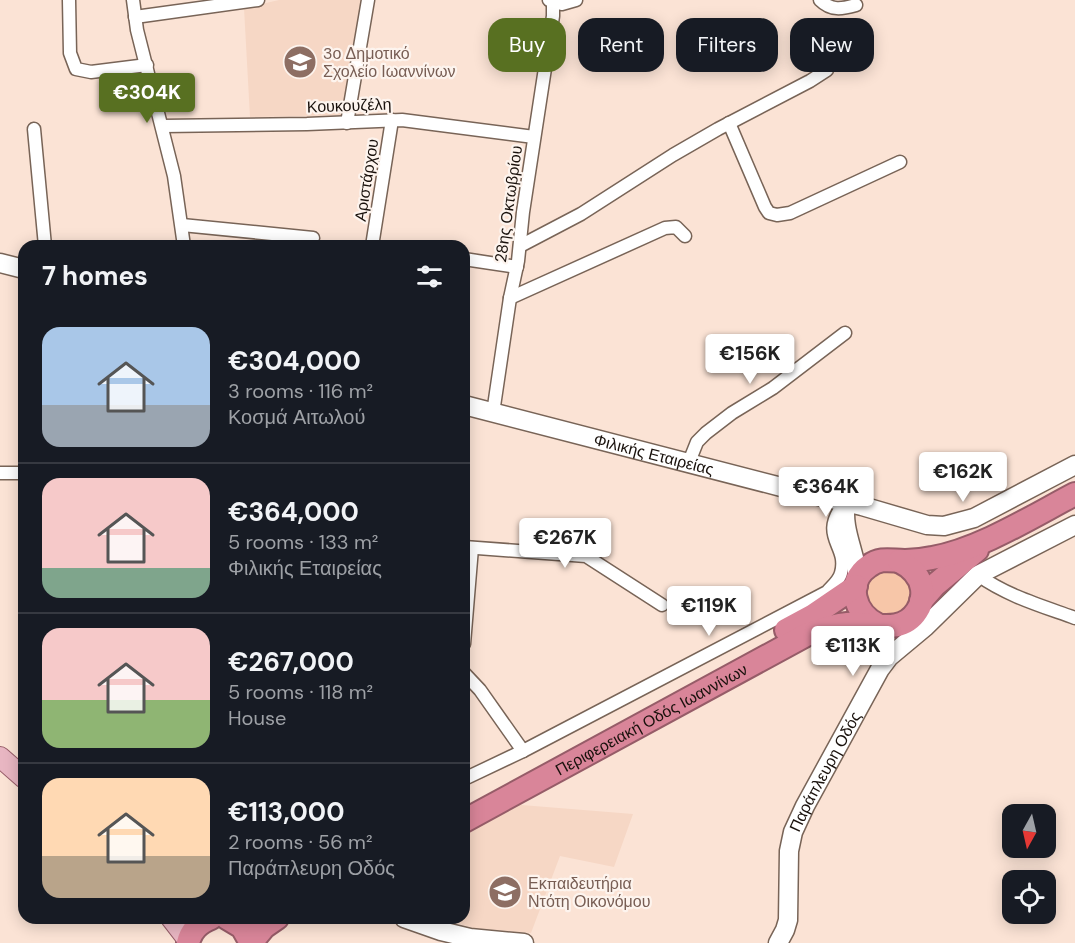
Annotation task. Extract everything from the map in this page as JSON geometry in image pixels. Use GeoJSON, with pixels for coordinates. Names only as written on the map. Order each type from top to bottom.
{"type":"FeatureCollection","features":[{"type":"Feature","properties":{"kind":"highway","name":"Περιφερειακή Οδός Ιωαννίνων"},"geometry":{"type":"LineString","coordinates":[[470,802],[812,616],[857,582],[861,573],[872,564],[879,561],[936,558],[994,536],[1075,494]]}},
{"type":"Feature","properties":{"kind":"highway","name":"Περιφερειακή Οδός Ιωαννίνων"},"geometry":{"type":"LineString","coordinates":[[470,818],[807,635],[836,626],[891,627],[916,617],[945,577],[994,536]]}},
{"type":"Feature","properties":{"kind":"highway"},"geometry":{"type":"LineString","coordinates":[[896,561],[911,568],[920,580],[922,594],[916,617]]}},
{"type":"Feature","properties":{"kind":"highway"},"geometry":{"type":"LineString","coordinates":[[857,582],[855,600],[857,606],[866,618],[878,625]]}},
{"type":"Feature","properties":{"kind":"highway"},"geometry":{"type":"LineString","coordinates":[[188,941],[199,924]]}},
{"type":"Feature","properties":{"kind":"highway"},"geometry":{"type":"LineString","coordinates":[[240,924],[251,943],[268,924]]}},
{"type":"Feature","properties":{"kind":"main road"},"geometry":{"type":"LineString","coordinates":[[0,757],[18,773]]}},
{"type":"Feature","properties":{"kind":"main road"},"geometry":{"type":"LineString","coordinates":[[175,924],[188,941]]}},
{"type":"Feature","properties":{"kind":"street"},"geometry":{"type":"LineString","coordinates":[[69,0],[70,53],[76,69],[91,72],[147,65]]}},
{"type":"Feature","properties":{"kind":"street"},"geometry":{"type":"LineString","coordinates":[[133,0],[135,17],[174,176],[183,240]]}},
{"type":"Feature","properties":{"kind":"street"},"geometry":{"type":"LineString","coordinates":[[135,17],[258,0]]}},
{"type":"Feature","properties":{"kind":"street"},"geometry":{"type":"LineString","coordinates":[[347,123],[368,0]]}},
{"type":"Feature","properties":{"kind":"street"},"geometry":{"type":"LineString","coordinates":[[552,1],[562,4],[576,0]]}},
{"type":"Feature","properties":{"kind":"street"},"geometry":{"type":"LineString","coordinates":[[820,0],[838,9],[856,5]]}},
{"type":"Feature","properties":{"kind":"street","name":"28ης Οκτωβρίου"},"geometry":{"type":"LineString","coordinates":[[493,413],[510,298],[517,267],[523,212],[553,16],[552,1]]}},
{"type":"Feature","properties":{"kind":"street"},"geometry":{"type":"LineString","coordinates":[[520,246],[581,214],[673,155],[824,72]]}},
{"type":"Feature","properties":{"kind":"street","name":"Κουκουζέλη"},"geometry":{"type":"LineString","coordinates":[[163,126],[347,123],[392,120],[534,137]]}},
{"type":"Feature","properties":{"kind":"street","name":"Αριστάρχου"},"geometry":{"type":"LineString","coordinates":[[377,240],[392,120]]}},
{"type":"Feature","properties":{"kind":"street"},"geometry":{"type":"LineString","coordinates":[[729,123],[765,207],[769,213],[777,215],[790,213],[900,162]]}},
{"type":"Feature","properties":{"kind":"street"},"geometry":{"type":"LineString","coordinates":[[34,129],[44,240]]}},
{"type":"Feature","properties":{"kind":"street"},"geometry":{"type":"LineString","coordinates":[[182,225],[313,238]]}},
{"type":"Feature","properties":{"kind":"street"},"geometry":{"type":"LineString","coordinates":[[510,298],[665,228],[676,227],[685,236]]}},
{"type":"Feature","properties":{"kind":"street"},"geometry":{"type":"LineString","coordinates":[[470,260],[517,267]]}},
{"type":"Feature","properties":{"kind":"street"},"geometry":{"type":"LineString","coordinates":[[0,263],[18,268]]}},
{"type":"Feature","properties":{"kind":"street"},"geometry":{"type":"LineString","coordinates":[[689,462],[697,442],[711,429],[732,413],[778,385],[845,333]]}},
{"type":"Feature","properties":{"kind":"street","name":"Φιλικής Εταιρείας"},"geometry":{"type":"LineString","coordinates":[[470,407],[846,502]]}},
{"type":"Feature","properties":{"kind":"street"},"geometry":{"type":"LineString","coordinates":[[846,502],[919,523],[944,526],[974,518],[1075,465]]}},
{"type":"Feature","properties":{"kind":"street"},"geometry":{"type":"LineString","coordinates":[[0,473],[18,473]]}},
{"type":"Feature","properties":{"kind":"street"},"geometry":{"type":"LineString","coordinates":[[846,502],[844,522],[855,556],[857,582]]}},
{"type":"Feature","properties":{"kind":"street"},"geometry":{"type":"LineString","coordinates":[[470,776],[523,752],[827,592],[841,574],[842,563],[832,531],[834,520],[846,502]]}},
{"type":"Feature","properties":{"kind":"street","name":"Παράπλευρη Οδός"},"geometry":{"type":"LineString","coordinates":[[778,943],[788,920],[789,851],[797,821],[880,669],[916,617],[978,575],[1075,525]]}},
{"type":"Feature","properties":{"kind":"street"},"geometry":{"type":"LineString","coordinates":[[847,532],[866,549],[896,561]]}},
{"type":"Feature","properties":{"kind":"street"},"geometry":{"type":"LineString","coordinates":[[470,547],[586,556],[662,604]]}},
{"type":"Feature","properties":{"kind":"street"},"geometry":{"type":"LineString","coordinates":[[978,575],[992,585],[1014,595],[1075,618]]}},
{"type":"Feature","properties":{"kind":"street"},"geometry":{"type":"LineString","coordinates":[[470,679],[480,690],[523,752]]}},
{"type":"Feature","properties":{"kind":"street"},"geometry":{"type":"LineString","coordinates":[[421,924],[470,938],[524,943]]}},
{"type":"Feature","properties":{"kind":"shaded area","name":"3ο Δημοτικό Σχολείο Ιωαννίνων"},"geometry":{"type":"Polygon","coordinates":[[[279,0],[363,0],[343,115],[250,117],[244,8],[279,0]]]}},
{"type":"Feature","properties":{"kind":"shaded area"},"geometry":{"type":"Polygon","coordinates":[[[883,567],[908,575],[914,606],[886,622],[860,595],[877,569],[883,567]]]}},
{"type":"Feature","properties":{"kind":"shaded area","name":"Εκπαιδευτήρια Ντότη Οικονόμου"},"geometry":{"type":"Polygon","coordinates":[[[509,804],[633,814],[614,867],[560,856],[531,933],[478,929],[459,924],[470,924],[470,824],[509,804]]]}},
{"type":"Feature","properties":{"kind":"place","name":"3ο Δημοτικό Σχολείο Ιωαννίνων"},"geometry":{"type":"Point","coordinates":[300,62]}},
{"type":"Feature","properties":{"kind":"place","name":"Εκπαιδευτήρια Ντότη Οικονόμου"},"geometry":{"type":"Point","coordinates":[505,892]}}]}
